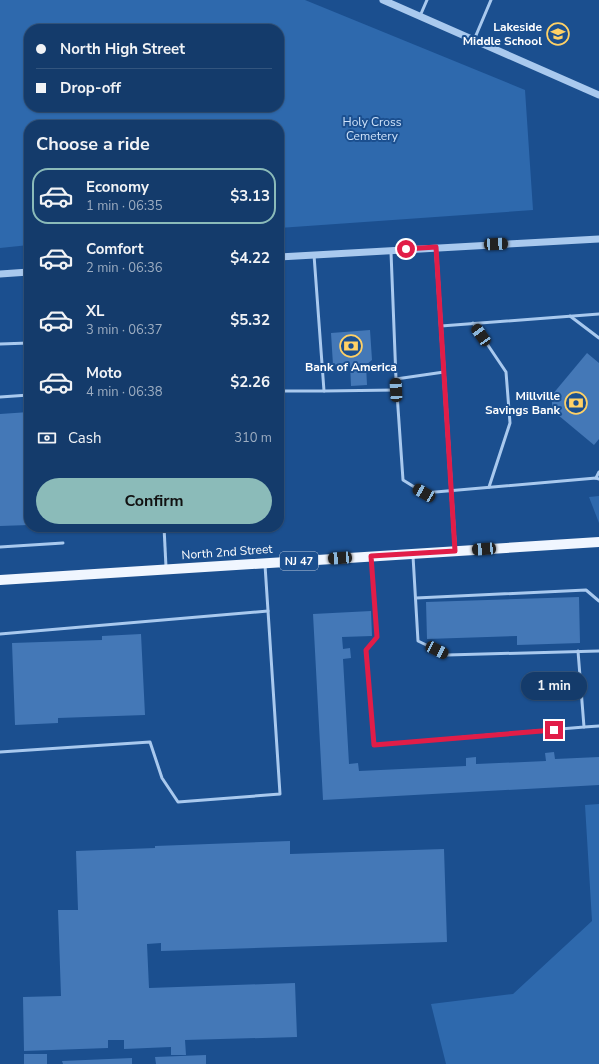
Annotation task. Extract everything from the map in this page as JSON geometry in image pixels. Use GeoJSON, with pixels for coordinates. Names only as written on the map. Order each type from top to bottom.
{"type":"FeatureCollection","features":[{"type":"Feature","properties":{"kind":"main road","name":"North 2nd Street"},"geometry":{"type":"LineString","coordinates":[[0,580],[599,542]]}},
{"type":"Feature","properties":{"kind":"street"},"geometry":{"type":"LineString","coordinates":[[383,0],[599,95]]}},
{"type":"Feature","properties":{"kind":"street"},"geometry":{"type":"LineString","coordinates":[[284,257],[599,239]]}},
{"type":"Feature","properties":{"kind":"street"},"geometry":{"type":"LineString","coordinates":[[436,247],[455,551]]}},
{"type":"Feature","properties":{"kind":"street"},"geometry":{"type":"LineString","coordinates":[[0,274],[24,272]]}},
{"type":"Feature","properties":{"kind":"lane"},"geometry":{"type":"LineString","coordinates":[[420,16],[427,0]]}},
{"type":"Feature","properties":{"kind":"lane"},"geometry":{"type":"LineString","coordinates":[[474,40],[492,0]]}},
{"type":"Feature","properties":{"kind":"lane"},"geometry":{"type":"LineString","coordinates":[[391,250],[396,390],[403,480],[424,493],[597,478],[599,472]]}},
{"type":"Feature","properties":{"kind":"lane"},"geometry":{"type":"LineString","coordinates":[[314,255],[324,391]]}},
{"type":"Feature","properties":{"kind":"lane"},"geometry":{"type":"LineString","coordinates":[[441,326],[599,314]]}},
{"type":"Feature","properties":{"kind":"lane"},"geometry":{"type":"LineString","coordinates":[[570,316],[599,338]]}},
{"type":"Feature","properties":{"kind":"lane"},"geometry":{"type":"LineString","coordinates":[[473,323],[506,372],[510,423],[489,487]]}},
{"type":"Feature","properties":{"kind":"lane"},"geometry":{"type":"LineString","coordinates":[[0,344],[24,342]]}},
{"type":"Feature","properties":{"kind":"lane"},"geometry":{"type":"LineString","coordinates":[[396,379],[444,372]]}},
{"type":"Feature","properties":{"kind":"lane"},"geometry":{"type":"LineString","coordinates":[[284,391],[396,390]]}},
{"type":"Feature","properties":{"kind":"lane"},"geometry":{"type":"LineString","coordinates":[[0,397],[24,395]]}},
{"type":"Feature","properties":{"kind":"lane"},"geometry":{"type":"LineString","coordinates":[[164,532],[166,569]]}},
{"type":"Feature","properties":{"kind":"lane"},"geometry":{"type":"LineString","coordinates":[[0,547],[63,543]]}},
{"type":"Feature","properties":{"kind":"lane"},"geometry":{"type":"LineString","coordinates":[[413,553],[418,641],[447,655],[599,651]]}},
{"type":"Feature","properties":{"kind":"lane"},"geometry":{"type":"LineString","coordinates":[[371,556],[377,637],[366,650],[374,745],[599,726]]}},
{"type":"Feature","properties":{"kind":"lane"},"geometry":{"type":"LineString","coordinates":[[0,752],[150,742],[162,778],[178,802],[280,794],[265,563]]}},
{"type":"Feature","properties":{"kind":"lane"},"geometry":{"type":"LineString","coordinates":[[416,598],[586,590],[599,601]]}},
{"type":"Feature","properties":{"kind":"lane"},"geometry":{"type":"LineString","coordinates":[[0,634],[268,611]]}},
{"type":"Feature","properties":{"kind":"lane"},"geometry":{"type":"LineString","coordinates":[[578,651],[584,727]]}},
{"type":"Feature","properties":{"kind":"green space","name":"Holy Cross Cemetery"},"geometry":{"type":"Polygon","coordinates":[[[0,0],[305,0],[525,90],[533,210],[284,228],[284,120],[24,120],[24,246],[0,248],[0,0]]]}},
{"type":"Feature","properties":{"kind":"green space"},"geometry":{"type":"Polygon","coordinates":[[[599,496],[599,523],[589,497],[599,496]]]}},
{"type":"Feature","properties":{"kind":"green space"},"geometry":{"type":"Polygon","coordinates":[[[599,804],[599,1064],[446,1064],[431,1004],[513,994],[592,921],[585,805],[599,804]]]}},
{"type":"Feature","properties":{"kind":"building","name":"Bank of America"},"geometry":{"type":"Polygon","coordinates":[[[370,330],[372,360],[366,365],[367,385],[351,386],[350,364],[333,365],[331,333],[370,330]]]}},
{"type":"Feature","properties":{"kind":"building","name":"Millville Savings Bank"},"geometry":{"type":"Polygon","coordinates":[[[587,353],[599,363],[599,439],[594,445],[552,410],[552,395],[587,353]]]}},
{"type":"Feature","properties":{"kind":"building"},"geometry":{"type":"Polygon","coordinates":[[[24,412],[24,525],[0,526],[0,414],[24,412]]]}},
{"type":"Feature","properties":{"kind":"building"},"geometry":{"type":"Polygon","coordinates":[[[579,597],[580,643],[517,645],[517,636],[427,639],[426,602],[579,597]]]}},
{"type":"Feature","properties":{"kind":"building"},"geometry":{"type":"Polygon","coordinates":[[[371,611],[372,636],[342,637],[343,649],[350,648],[351,658],[343,659],[349,764],[358,763],[359,771],[466,766],[466,758],[476,757],[476,764],[546,761],[545,753],[554,752],[555,759],[599,757],[599,785],[323,800],[313,614],[371,611]]]}},
{"type":"Feature","properties":{"kind":"building"},"geometry":{"type":"Polygon","coordinates":[[[141,634],[145,715],[58,718],[58,723],[15,725],[12,643],[102,640],[102,636],[141,634]]]}},
{"type":"Feature","properties":{"kind":"building"},"geometry":{"type":"Polygon","coordinates":[[[290,841],[290,854],[444,849],[447,942],[161,951],[161,943],[147,944],[149,988],[295,983],[297,1037],[185,1040],[186,1055],[171,1055],[171,1047],[124,1049],[124,1040],[108,1040],[108,1048],[24,1051],[23,997],[61,996],[58,910],[78,910],[76,851],[155,848],[155,846],[290,841]]]}},
{"type":"Feature","properties":{"kind":"building"},"geometry":{"type":"Polygon","coordinates":[[[24,1054],[47,1054],[47,1064],[24,1064],[24,1054]]]}},
{"type":"Feature","properties":{"kind":"building"},"geometry":{"type":"Polygon","coordinates":[[[206,1055],[206,1064],[156,1064],[155,1057],[206,1055]]]}},
{"type":"Feature","properties":{"kind":"building"},"geometry":{"type":"Polygon","coordinates":[[[132,1058],[132,1064],[63,1064],[62,1061],[132,1058]]]}},
{"type":"Feature","properties":{"kind":"place","name":"Lakeside Middle School"},"geometry":{"type":"Point","coordinates":[558,34]}},
{"type":"Feature","properties":{"kind":"place","name":"Bank of America"},"geometry":{"type":"Point","coordinates":[351,346]}},
{"type":"Feature","properties":{"kind":"place","name":"Millville Savings Bank"},"geometry":{"type":"Point","coordinates":[576,403]}},
{"type":"Feature","properties":{"kind":"route"},"geometry":{"type":"LineString","coordinates":[[406,249],[436,247],[455,551],[371,556],[377,637],[366,650],[374,745],[554,730]]}}]}
